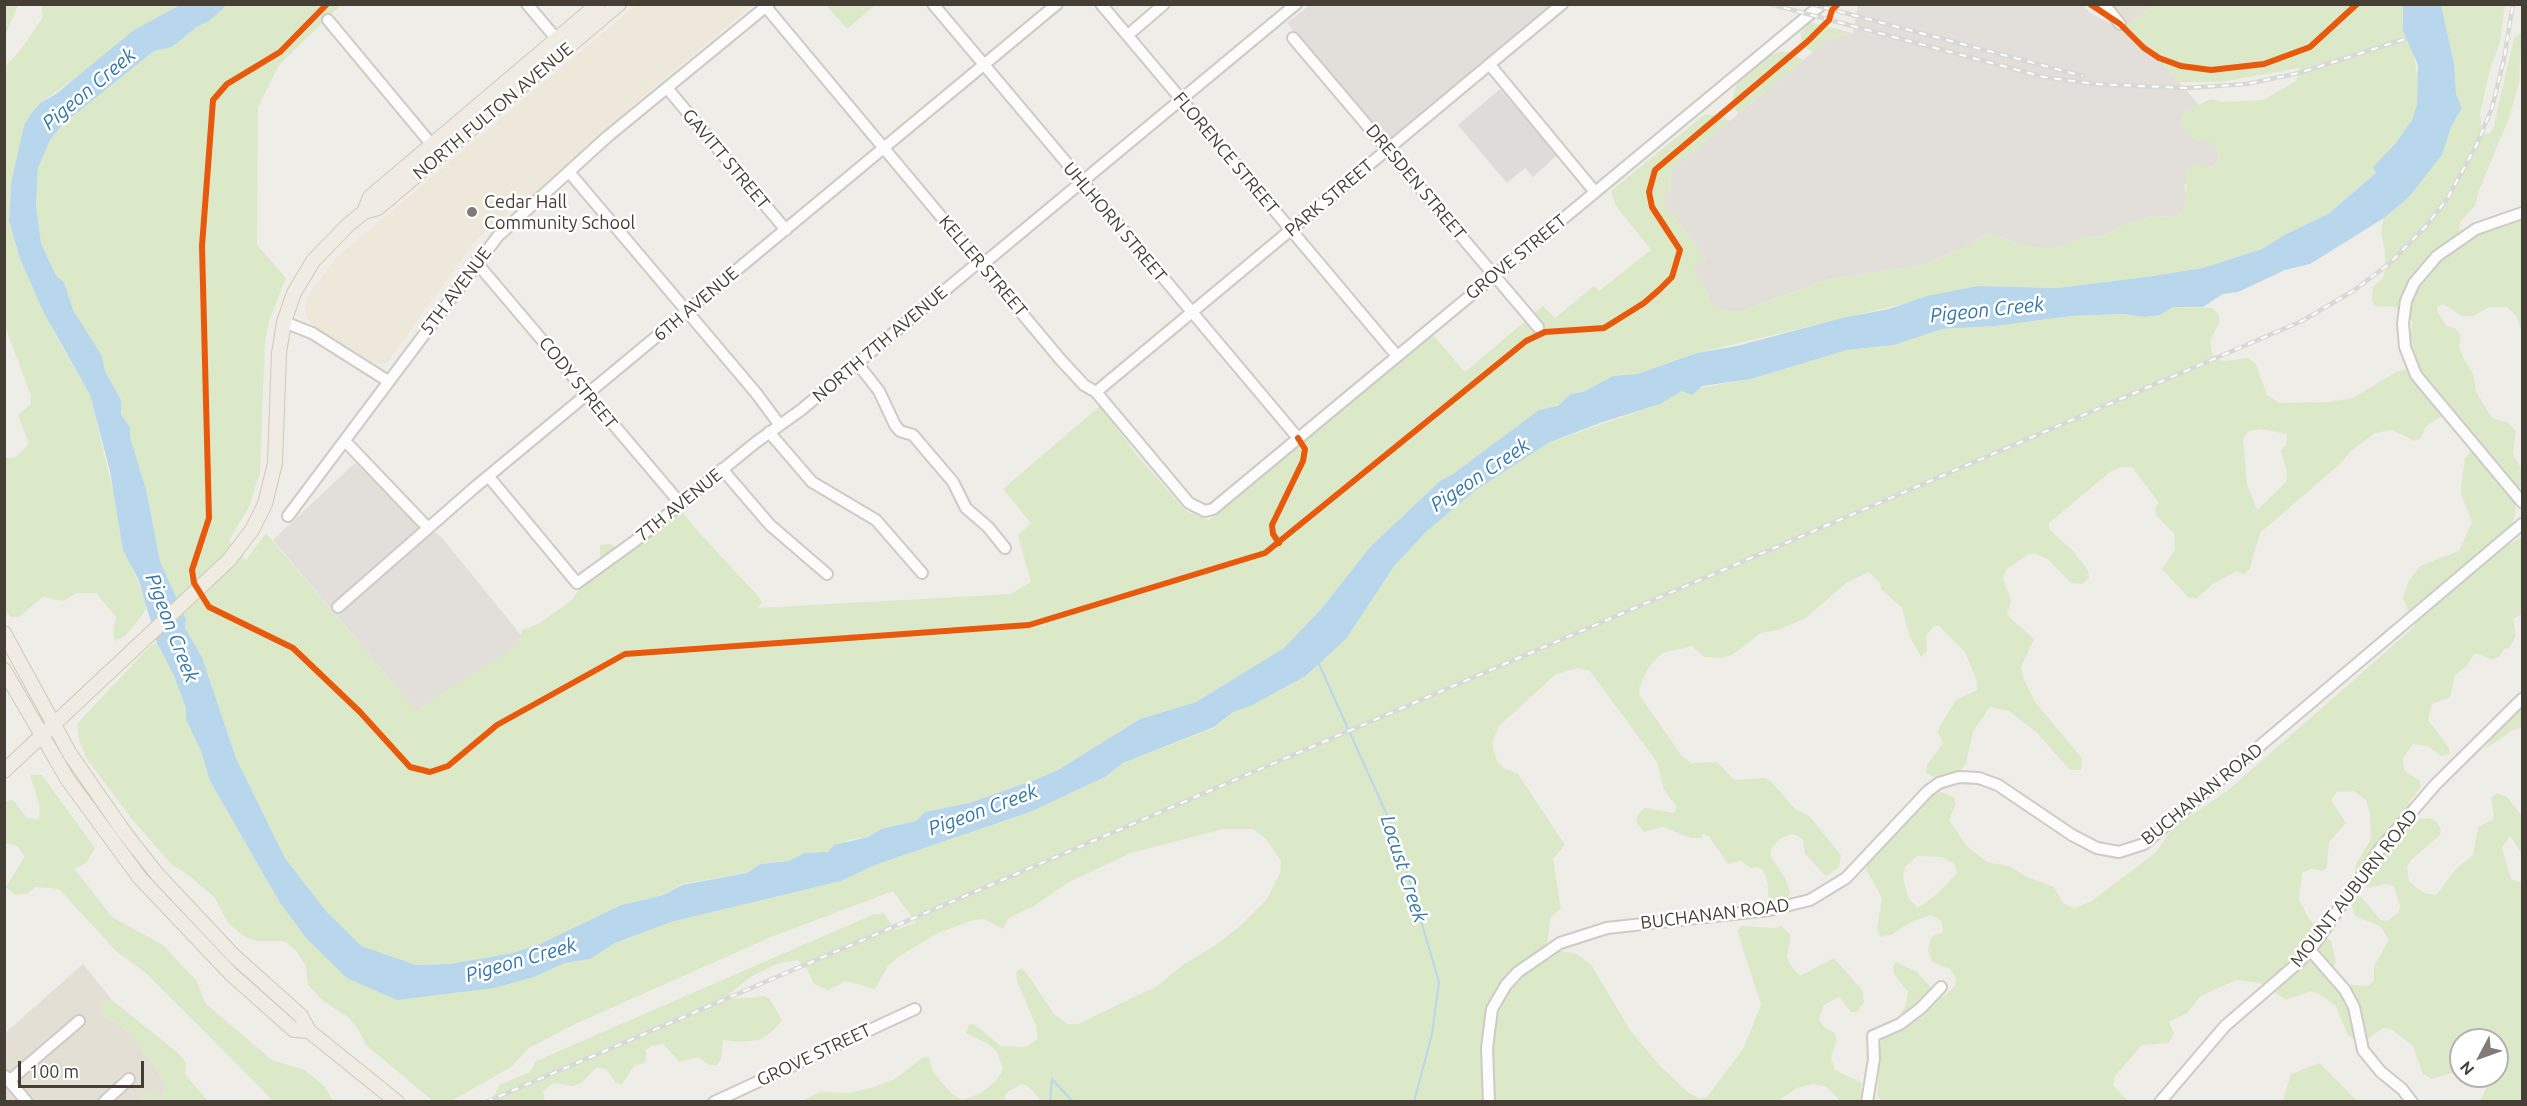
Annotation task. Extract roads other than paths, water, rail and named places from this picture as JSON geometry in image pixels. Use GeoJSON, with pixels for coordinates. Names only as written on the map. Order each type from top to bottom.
{"type":"FeatureCollection","features":[{"type":"Feature","properties":{"kind":"main road","name":"NORTH FULTON AVENUE"},"geometry":{"type":"LineString","coordinates":[[561,45],[598,4]]}},
{"type":"Feature","properties":{"kind":"main road","name":"NORTH FULTON AVENUE"},"geometry":{"type":"LineString","coordinates":[[4,771],[229,560],[243,542],[265,504],[275,464],[279,353],[284,322],[294,293],[313,261],[332,239],[364,212],[378,208],[436,150],[561,45],[619,4]]}},
{"type":"Feature","properties":{"kind":"main road"},"geometry":{"type":"LineString","coordinates":[[4,633],[52,725],[96,793],[157,874],[234,956],[301,1016],[309,1031],[397,1101]]}},
{"type":"Feature","properties":{"kind":"main road"},"geometry":{"type":"LineString","coordinates":[[4,670],[41,736],[91,814],[170,911],[231,974],[294,1030],[309,1031]]}},
{"type":"Feature","properties":{"kind":"street"},"geometry":{"type":"LineString","coordinates":[[527,4],[561,45]]}},
{"type":"Feature","properties":{"kind":"street","name":"UHLHORN STREET"},"geometry":{"type":"LineString","coordinates":[[933,4],[1298,438]]}},
{"type":"Feature","properties":{"kind":"street","name":"6TH AVENUE"},"geometry":{"type":"LineString","coordinates":[[338,607],[428,528],[1057,4]]}},
{"type":"Feature","properties":{"kind":"street","name":"FLORENCE STREET"},"geometry":{"type":"LineString","coordinates":[[1101,4],[1397,356]]}},
{"type":"Feature","properties":{"kind":"street"},"geometry":{"type":"LineString","coordinates":[[1128,35],[1164,4]]}},
{"type":"Feature","properties":{"kind":"street","name":"NORTH 7TH AVENUE"},"geometry":{"type":"LineString","coordinates":[[779,424],[1182,100],[1296,4]]}},
{"type":"Feature","properties":{"kind":"street","name":"PARK STREET"},"geometry":{"type":"LineString","coordinates":[[1096,392],[1562,4]]}},
{"type":"Feature","properties":{"kind":"street","name":"GROVE STREET"},"geometry":{"type":"LineString","coordinates":[[1210,510],[1822,4]]}},
{"type":"Feature","properties":{"kind":"street"},"geometry":{"type":"LineString","coordinates":[[2104,4],[2120,24]]}},
{"type":"Feature","properties":{"kind":"street","name":"5TH AVENUE"},"geometry":{"type":"LineString","coordinates":[[288,516],[476,262],[507,226],[667,88],[767,6]]}},
{"type":"Feature","properties":{"kind":"street","name":"KELLER STREET"},"geometry":{"type":"LineString","coordinates":[[767,6],[1060,359],[1084,385],[1096,392],[1189,503],[1201,510],[1210,510]]}},
{"type":"Feature","properties":{"kind":"street"},"geometry":{"type":"LineString","coordinates":[[327,20],[436,150]]}},
{"type":"Feature","properties":{"kind":"street","name":"DRESDEN STREET"},"geometry":{"type":"LineString","coordinates":[[1293,38],[1538,327]]}},
{"type":"Feature","properties":{"kind":"street"},"geometry":{"type":"LineString","coordinates":[[1490,65],[1595,192]]}},
{"type":"Feature","properties":{"kind":"street","name":"GAVITT STREET"},"geometry":{"type":"LineString","coordinates":[[667,88],[786,230]]}},
{"type":"Feature","properties":{"kind":"street"},"geometry":{"type":"LineString","coordinates":[[569,172],[756,393],[779,424]]}},
{"type":"Feature","properties":{"kind":"street"},"geometry":{"type":"LineString","coordinates":[[2523,213],[2476,229],[2437,256],[2414,283],[2406,301],[2403,323],[2405,347],[2416,375],[2523,502]]}},
{"type":"Feature","properties":{"kind":"street","name":"CODY STREET"},"geometry":{"type":"LineString","coordinates":[[476,262],[680,504]]}},
{"type":"Feature","properties":{"kind":"street"},"geometry":{"type":"LineString","coordinates":[[284,322],[312,333],[388,381]]}},
{"type":"Feature","properties":{"kind":"street"},"geometry":{"type":"LineString","coordinates":[[857,363],[879,391],[895,425],[900,431],[913,435],[953,482],[966,508],[988,527],[1005,548]]}},
{"type":"Feature","properties":{"kind":"street","name":"7TH AVENUE"},"geometry":{"type":"LineString","coordinates":[[489,477],[577,583],[779,424]]}},
{"type":"Feature","properties":{"kind":"street"},"geometry":{"type":"LineString","coordinates":[[769,432],[812,482],[876,520],[922,573]]}},
{"type":"Feature","properties":{"kind":"street"},"geometry":{"type":"LineString","coordinates":[[345,441],[428,528]]}},
{"type":"Feature","properties":{"kind":"street"},"geometry":{"type":"LineString","coordinates":[[722,469],[770,525],[827,574]]}},
{"type":"Feature","properties":{"kind":"street","name":"BUCHANAN ROAD"},"geometry":{"type":"LineString","coordinates":[[1489,1101],[1486,1048],[1492,1009],[1506,985],[1518,972],[1560,944],[1607,928],[1768,910],[1810,900],[1846,878],[1928,791],[1939,783],[1959,777],[1979,778],[1998,785],[2072,835],[2097,848],[2119,852],[2144,844],[2523,524]]}},
{"type":"Feature","properties":{"kind":"street","name":"MOUNT AUBURN ROAD"},"geometry":{"type":"LineString","coordinates":[[2160,1101],[2208,1043],[2279,981],[2310,950],[2380,849],[2435,785],[2523,699]]}},
{"type":"Feature","properties":{"kind":"street"},"geometry":{"type":"LineString","coordinates":[[2310,950],[2345,990],[2354,1007],[2363,1050],[2381,1072],[2402,1089],[2412,1101]]}},
{"type":"Feature","properties":{"kind":"street"},"geometry":{"type":"LineString","coordinates":[[1867,1101],[1874,1059],[1873,1036],[1900,1024],[1935,996],[1941,987]]}},
{"type":"Feature","properties":{"kind":"street","name":"GROVE STREET"},"geometry":{"type":"LineString","coordinates":[[714,1101],[915,1009]]}},
{"type":"Feature","properties":{"kind":"street"},"geometry":{"type":"LineString","coordinates":[[27,1101],[7,1078],[79,1021]]}},
{"type":"Feature","properties":{"kind":"street"},"geometry":{"type":"LineString","coordinates":[[104,1101],[129,1079]]}},
{"type":"Feature","properties":{"kind":"water","name":"Pigeon Creek"},"geometry":{"type":"Polygon","coordinates":[[[180,5],[227,5],[208,22],[198,26],[172,47],[154,51],[63,124],[50,140],[38,168],[36,205],[41,243],[56,276],[64,282],[73,310],[102,356],[105,371],[121,400],[121,414],[130,427],[130,437],[146,489],[160,561],[186,619],[185,628],[202,657],[236,758],[285,858],[326,911],[361,946],[416,965],[450,964],[512,953],[542,943],[621,905],[664,895],[682,885],[747,873],[760,864],[789,861],[804,853],[828,852],[834,845],[868,837],[881,829],[916,821],[925,812],[969,803],[1058,770],[1140,719],[1196,702],[1284,648],[1322,608],[1370,547],[1440,481],[1453,474],[1539,410],[1558,406],[1570,394],[1583,392],[1613,376],[1637,374],[1697,353],[1737,346],[1842,318],[1889,309],[1927,296],[1978,286],[2057,288],[2153,276],[2203,268],[2262,249],[2286,234],[2328,214],[2376,173],[2373,167],[2395,144],[2412,120],[2417,104],[2418,65],[2403,31],[2403,5],[2441,5],[2454,63],[2456,94],[2462,108],[2451,127],[2442,155],[2409,197],[2384,218],[2310,264],[2285,270],[2238,292],[2223,294],[2203,307],[2173,307],[2160,315],[2144,317],[2123,314],[2072,316],[1995,326],[1942,329],[1894,345],[1847,350],[1751,379],[1702,386],[1692,395],[1682,391],[1660,404],[1550,442],[1476,490],[1427,531],[1395,565],[1346,639],[1306,676],[1251,706],[1233,712],[1214,727],[1123,763],[1105,777],[1030,812],[875,865],[841,881],[671,922],[615,943],[590,959],[565,963],[534,977],[494,988],[397,1000],[347,978],[307,939],[280,903],[210,781],[201,751],[186,720],[186,708],[174,676],[157,643],[139,581],[123,550],[110,471],[90,395],[44,313],[20,259],[9,221],[11,184],[24,125],[31,114],[40,103],[56,94],[134,30],[180,5]]]}},
{"type":"Feature","properties":{"kind":"waterway","name":"Locust Creek"},"geometry":{"type":"LineString","coordinates":[[1318,662],[1396,835],[1439,982],[1432,1034],[1414,1102]]}},
{"type":"Feature","properties":{"kind":"waterway","name":"Locust Creek"},"geometry":{"type":"LineString","coordinates":[[1050,1102],[1052,1079],[1073,1102]]}},
{"type":"Feature","properties":{"kind":"railway"},"geometry":{"type":"LineString","coordinates":[[1770,4],[2044,77],[2094,84],[2186,88],[2247,84],[2299,73],[2405,39]]}},
{"type":"Feature","properties":{"kind":"railway"},"geometry":{"type":"LineString","coordinates":[[1811,4],[2083,76]]}},
{"type":"Feature","properties":{"kind":"railway"},"geometry":{"type":"LineString","coordinates":[[486,1102],[2302,321],[2353,291],[2389,264],[2426,226],[2447,199],[2476,146],[2492,108],[2504,59],[2513,4]]}},
{"type":"Feature","properties":{"kind":"place","name":"Cedar Hall Community School"},"geometry":{"type":"Point","coordinates":[472,212]}}]}
